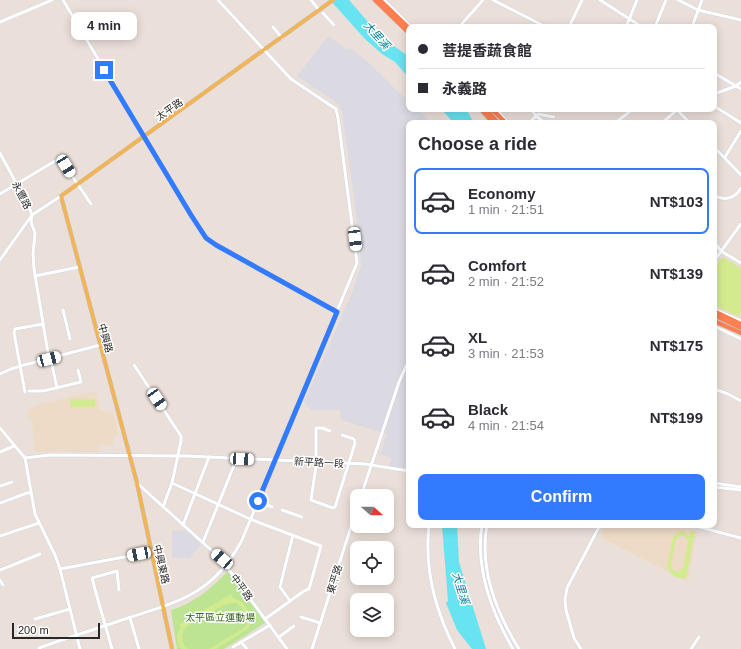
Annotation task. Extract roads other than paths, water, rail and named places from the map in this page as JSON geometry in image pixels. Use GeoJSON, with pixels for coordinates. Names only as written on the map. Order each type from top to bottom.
{"type":"FeatureCollection","features":[{"type":"Feature","properties":{"kind":"highway"},"geometry":{"type":"LineString","coordinates":[[374,0],[406,30]]}},
{"type":"Feature","properties":{"kind":"highway"},"geometry":{"type":"LineString","coordinates":[[380,0],[406,24]]}},
{"type":"Feature","properties":{"kind":"highway"},"geometry":{"type":"LineString","coordinates":[[484,112],[490,120]]}},
{"type":"Feature","properties":{"kind":"highway"},"geometry":{"type":"LineString","coordinates":[[489,112],[495,120]]}},
{"type":"Feature","properties":{"kind":"highway"},"geometry":{"type":"LineString","coordinates":[[495,112],[504,120]]}},
{"type":"Feature","properties":{"kind":"highway"},"geometry":{"type":"LineString","coordinates":[[717,312],[741,325]]}},
{"type":"Feature","properties":{"kind":"highway"},"geometry":{"type":"LineString","coordinates":[[717,316],[741,325]]}},
{"type":"Feature","properties":{"kind":"highway"},"geometry":{"type":"LineString","coordinates":[[717,322],[741,334]]}},
{"type":"Feature","properties":{"kind":"main road","name":"太平路"},"geometry":{"type":"LineString","coordinates":[[61,196],[333,0]]}},
{"type":"Feature","properties":{"kind":"main road","name":"中興路"},"geometry":{"type":"LineString","coordinates":[[61,196],[136,483]]}},
{"type":"Feature","properties":{"kind":"main road","name":"中興東路"},"geometry":{"type":"LineString","coordinates":[[136,483],[164,606],[172,649]]}},
{"type":"Feature","properties":{"kind":"street"},"geometry":{"type":"LineString","coordinates":[[0,22],[52,0]]}},
{"type":"Feature","properties":{"kind":"street"},"geometry":{"type":"LineString","coordinates":[[63,0],[206,238],[337,312]]}},
{"type":"Feature","properties":{"kind":"street"},"geometry":{"type":"LineString","coordinates":[[39,649],[183,599],[200,589],[216,576],[226,565],[239,544],[258,501],[357,263],[338,113],[336,109],[291,79],[218,0]]}},
{"type":"Feature","properties":{"kind":"street"},"geometry":{"type":"LineString","coordinates":[[311,0],[319,10]]}},
{"type":"Feature","properties":{"kind":"street"},"geometry":{"type":"LineString","coordinates":[[384,0],[406,24]]}},
{"type":"Feature","properties":{"kind":"street"},"geometry":{"type":"LineString","coordinates":[[462,24],[483,0]]}},
{"type":"Feature","properties":{"kind":"street"},"geometry":{"type":"LineString","coordinates":[[493,0],[540,24]]}},
{"type":"Feature","properties":{"kind":"street"},"geometry":{"type":"LineString","coordinates":[[570,24],[582,0]]}},
{"type":"Feature","properties":{"kind":"street"},"geometry":{"type":"LineString","coordinates":[[600,0],[638,24]]}},
{"type":"Feature","properties":{"kind":"street"},"geometry":{"type":"LineString","coordinates":[[628,24],[637,0]]}},
{"type":"Feature","properties":{"kind":"street"},"geometry":{"type":"LineString","coordinates":[[656,24],[666,0]]}},
{"type":"Feature","properties":{"kind":"street"},"geometry":{"type":"LineString","coordinates":[[678,0],[698,10],[741,20]]}},
{"type":"Feature","properties":{"kind":"street"},"geometry":{"type":"LineString","coordinates":[[693,24],[702,0]]}},
{"type":"Feature","properties":{"kind":"street"},"geometry":{"type":"LineString","coordinates":[[323,13],[334,25]]}},
{"type":"Feature","properties":{"kind":"street"},"geometry":{"type":"LineString","coordinates":[[273,26],[282,38]]}},
{"type":"Feature","properties":{"kind":"street"},"geometry":{"type":"LineString","coordinates":[[717,74],[741,89]]}},
{"type":"Feature","properties":{"kind":"street"},"geometry":{"type":"LineString","coordinates":[[717,93],[736,86],[741,82]]}},
{"type":"Feature","properties":{"kind":"street"},"geometry":{"type":"LineString","coordinates":[[717,108],[741,123]]}},
{"type":"Feature","properties":{"kind":"street"},"geometry":{"type":"LineString","coordinates":[[498,112],[505,120]]}},
{"type":"Feature","properties":{"kind":"street"},"geometry":{"type":"LineString","coordinates":[[533,112],[541,120]]}},
{"type":"Feature","properties":{"kind":"street"},"geometry":{"type":"LineString","coordinates":[[619,120],[628,112]]}},
{"type":"Feature","properties":{"kind":"street"},"geometry":{"type":"LineString","coordinates":[[665,120],[674,112]]}},
{"type":"Feature","properties":{"kind":"street"},"geometry":{"type":"LineString","coordinates":[[680,112],[687,120]]}},
{"type":"Feature","properties":{"kind":"street"},"geometry":{"type":"LineString","coordinates":[[532,120],[538,114],[554,117]]}},
{"type":"Feature","properties":{"kind":"street"},"geometry":{"type":"LineString","coordinates":[[724,157],[741,131]]}},
{"type":"Feature","properties":{"kind":"street"},"geometry":{"type":"LineString","coordinates":[[717,150],[741,175]]}},
{"type":"Feature","properties":{"kind":"street","name":"永豐路"},"geometry":{"type":"LineString","coordinates":[[0,153],[32,215],[31,222],[35,233],[33,254],[35,276],[49,359],[51,360],[57,388]]}},
{"type":"Feature","properties":{"kind":"street"},"geometry":{"type":"LineString","coordinates":[[0,194],[60,158],[91,204]]}},
{"type":"Feature","properties":{"kind":"street"},"geometry":{"type":"LineString","coordinates":[[717,196],[730,198],[736,196],[741,188]]}},
{"type":"Feature","properties":{"kind":"street","name":"太平路"},"geometry":{"type":"LineString","coordinates":[[0,260],[32,215],[61,196]]}},
{"type":"Feature","properties":{"kind":"street"},"geometry":{"type":"LineString","coordinates":[[717,256],[741,224]]}},
{"type":"Feature","properties":{"kind":"street"},"geometry":{"type":"LineString","coordinates":[[717,246],[721,251],[741,263]]}},
{"type":"Feature","properties":{"kind":"street"},"geometry":{"type":"LineString","coordinates":[[35,276],[79,267]]}},
{"type":"Feature","properties":{"kind":"street"},"geometry":{"type":"LineString","coordinates":[[63,310],[70,340]]}},
{"type":"Feature","properties":{"kind":"street"},"geometry":{"type":"LineString","coordinates":[[25,392],[13,336],[15,329],[43,324]]}},
{"type":"Feature","properties":{"kind":"street"},"geometry":{"type":"LineString","coordinates":[[717,327],[741,339]]}},
{"type":"Feature","properties":{"kind":"street"},"geometry":{"type":"LineString","coordinates":[[0,374],[20,366],[100,345]]}},
{"type":"Feature","properties":{"kind":"street"},"geometry":{"type":"LineString","coordinates":[[134,365],[181,436],[172,482],[163,507]]}},
{"type":"Feature","properties":{"kind":"street"},"geometry":{"type":"LineString","coordinates":[[363,489],[399,382],[406,367]]}},
{"type":"Feature","properties":{"kind":"street"},"geometry":{"type":"LineString","coordinates":[[29,391],[57,388],[81,382],[78,370]]}},
{"type":"Feature","properties":{"kind":"street"},"geometry":{"type":"LineString","coordinates":[[717,390],[741,401]]}},
{"type":"Feature","properties":{"kind":"street"},"geometry":{"type":"LineString","coordinates":[[0,428],[25,458],[35,514],[55,555],[60,569],[80,649]]}},
{"type":"Feature","properties":{"kind":"street"},"geometry":{"type":"LineString","coordinates":[[330,431],[322,428],[316,428],[316,462],[311,500],[334,507],[355,441],[354,439],[342,435]]}},
{"type":"Feature","properties":{"kind":"street"},"geometry":{"type":"LineString","coordinates":[[0,452],[14,446]]}},
{"type":"Feature","properties":{"kind":"street","name":"新平路一段"},"geometry":{"type":"LineString","coordinates":[[25,458],[50,455],[209,457],[349,463],[406,471]]}},
{"type":"Feature","properties":{"kind":"street"},"geometry":{"type":"LineString","coordinates":[[183,525],[209,457]]}},
{"type":"Feature","properties":{"kind":"street"},"geometry":{"type":"LineString","coordinates":[[202,542],[237,458]]}},
{"type":"Feature","properties":{"kind":"street"},"geometry":{"type":"LineString","coordinates":[[0,486],[12,482]]}},
{"type":"Feature","properties":{"kind":"street"},"geometry":{"type":"LineString","coordinates":[[172,482],[250,519],[321,546],[309,589],[265,619]]}},
{"type":"Feature","properties":{"kind":"street","name":"中平路"},"geometry":{"type":"LineString","coordinates":[[136,483],[226,565],[287,649]]}},
{"type":"Feature","properties":{"kind":"street"},"geometry":{"type":"LineString","coordinates":[[717,483],[741,487]]}},
{"type":"Feature","properties":{"kind":"street"},"geometry":{"type":"LineString","coordinates":[[717,487],[741,490]]}},
{"type":"Feature","properties":{"kind":"street"},"geometry":{"type":"LineString","coordinates":[[0,502],[31,493]]}},
{"type":"Feature","properties":{"kind":"street"},"geometry":{"type":"LineString","coordinates":[[258,501],[272,507]]}},
{"type":"Feature","properties":{"kind":"street"},"geometry":{"type":"LineString","coordinates":[[282,510],[302,517]]}},
{"type":"Feature","properties":{"kind":"street"},"geometry":{"type":"LineString","coordinates":[[0,536],[39,523]]}},
{"type":"Feature","properties":{"kind":"street"},"geometry":{"type":"LineString","coordinates":[[429,528],[427,549],[433,591],[439,615],[455,649]]}},
{"type":"Feature","properties":{"kind":"street"},"geometry":{"type":"LineString","coordinates":[[482,528],[480,550],[485,586],[494,613],[513,649]]}},
{"type":"Feature","properties":{"kind":"street"},"geometry":{"type":"LineString","coordinates":[[487,528],[485,552],[492,594],[501,616],[519,649]]}},
{"type":"Feature","properties":{"kind":"street"},"geometry":{"type":"LineString","coordinates":[[581,649],[574,638],[566,610],[565,600],[567,588],[598,528]]}},
{"type":"Feature","properties":{"kind":"street"},"geometry":{"type":"LineString","coordinates":[[703,528],[741,538]]}},
{"type":"Feature","properties":{"kind":"street","name":"東平路"},"geometry":{"type":"LineString","coordinates":[[312,649],[350,530]]}},
{"type":"Feature","properties":{"kind":"street"},"geometry":{"type":"LineString","coordinates":[[290,601],[280,587],[293,535]]}},
{"type":"Feature","properties":{"kind":"street"},"geometry":{"type":"LineString","coordinates":[[60,569],[151,552]]}},
{"type":"Feature","properties":{"kind":"street"},"geometry":{"type":"LineString","coordinates":[[0,570],[40,554]]}},
{"type":"Feature","properties":{"kind":"street"},"geometry":{"type":"LineString","coordinates":[[112,649],[92,578],[117,570],[119,590]]}},
{"type":"Feature","properties":{"kind":"street"},"geometry":{"type":"LineString","coordinates":[[0,580],[3,585]]}},
{"type":"Feature","properties":{"kind":"street"},"geometry":{"type":"LineString","coordinates":[[35,620],[70,609]]}},
{"type":"Feature","properties":{"kind":"street"},"geometry":{"type":"LineString","coordinates":[[300,617],[320,623]]}},
{"type":"Feature","properties":{"kind":"street"},"geometry":{"type":"LineString","coordinates":[[130,618],[139,649]]}},
{"type":"Feature","properties":{"kind":"street"},"geometry":{"type":"LineString","coordinates":[[233,647],[270,625]]}},
{"type":"Feature","properties":{"kind":"street"},"geometry":{"type":"LineString","coordinates":[[279,637],[294,626]]}},
{"type":"Feature","properties":{"kind":"street"},"geometry":{"type":"LineString","coordinates":[[691,649],[699,638]]}},
{"type":"Feature","properties":{"kind":"street"},"geometry":{"type":"LineString","coordinates":[[242,642],[247,649]]}},
{"type":"Feature","properties":{"kind":"water","name":"大里溪"},"geometry":{"type":"Polygon","coordinates":[[[330,0],[349,0],[389,45],[394,46],[406,55],[406,75],[395,62],[382,54],[365,39],[330,0]]]}},
{"type":"Feature","properties":{"kind":"water"},"geometry":{"type":"Polygon","coordinates":[[[444,112],[468,112],[472,120],[451,120],[444,112]]]}},
{"type":"Feature","properties":{"kind":"water","name":"大里溪"},"geometry":{"type":"Polygon","coordinates":[[[442,528],[457,528],[459,562],[486,649],[472,649],[457,630],[446,603],[448,601],[442,528]]]}},
{"type":"Feature","properties":{"kind":"park label","name":"太平區立運動場"},"geometry":{"type":"Point","coordinates":[220,617]}}]}
